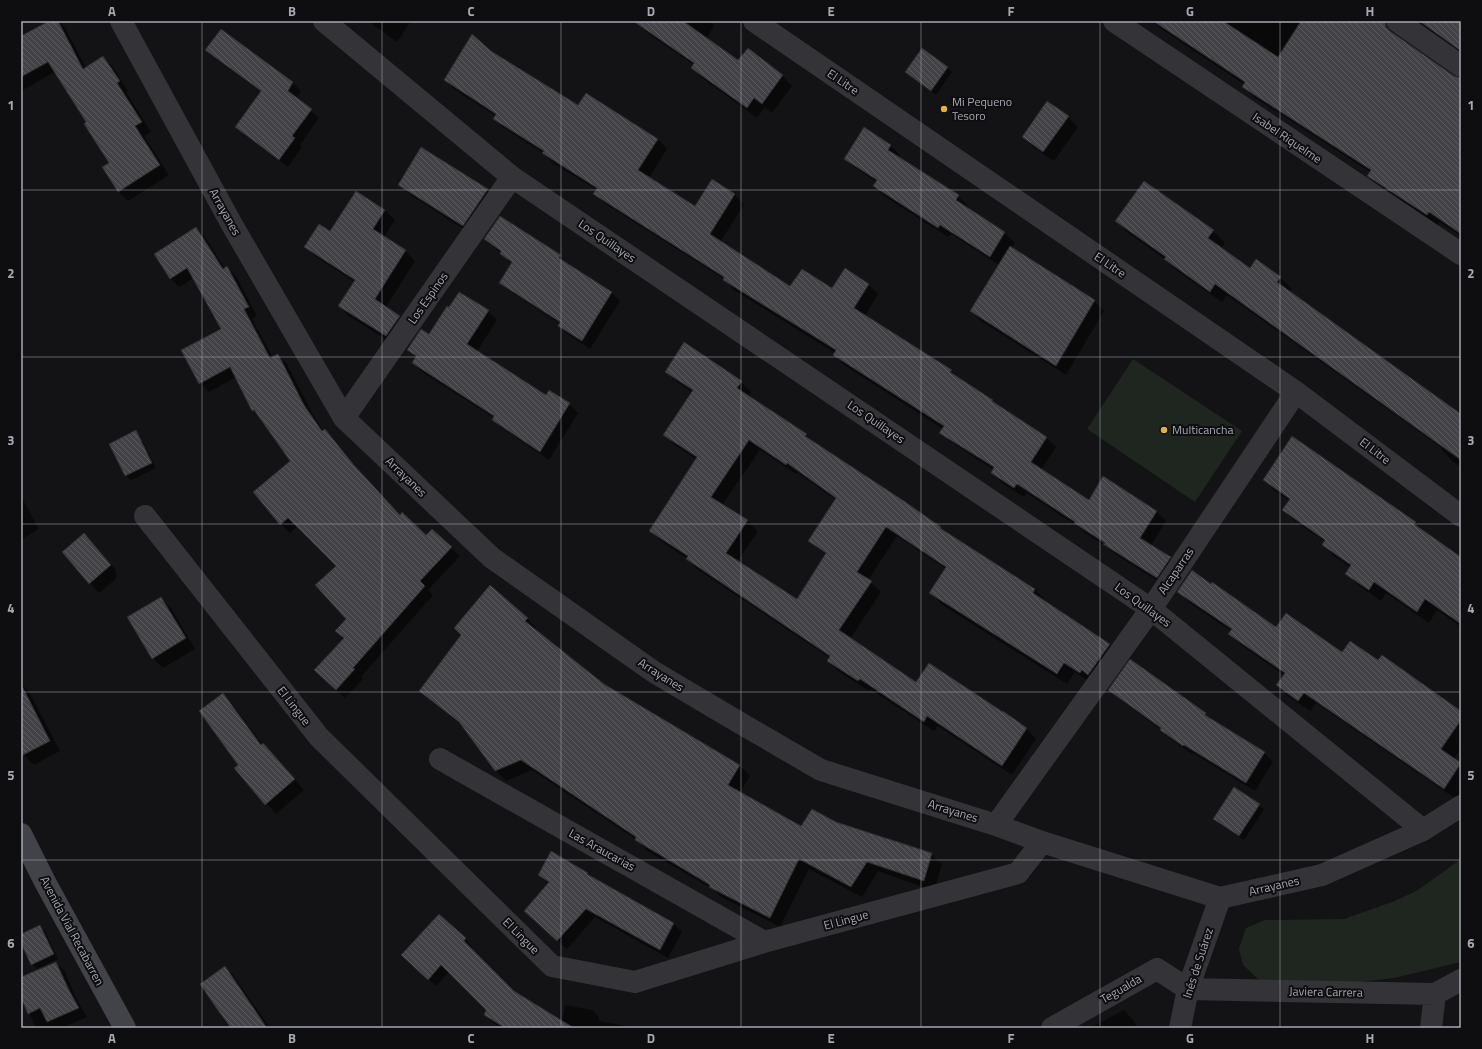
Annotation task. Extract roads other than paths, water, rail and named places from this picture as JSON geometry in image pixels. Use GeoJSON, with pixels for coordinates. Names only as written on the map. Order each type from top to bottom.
{"type":"FeatureCollection","features":[{"type":"Feature","properties":{"kind":"main road","name":"Avenida Vial Recabarren"},"geometry":{"type":"LineString","coordinates":[[21,834],[45,882],[125,1028]]}},
{"type":"Feature","properties":{"kind":"street","name":"Arrayanes"},"geometry":{"type":"LineString","coordinates":[[121,21],[231,223],[344,418],[492,558],[654,672],[821,770],[996,824],[1042,842],[1220,898],[1322,875],[1423,830],[1461,806]]}},
{"type":"Feature","properties":{"kind":"street","name":"Los Quillayes"},"geometry":{"type":"LineString","coordinates":[[324,21],[512,177],[1151,609],[1423,830]]}},
{"type":"Feature","properties":{"kind":"street","name":"El Litre"},"geometry":{"type":"LineString","coordinates":[[754,21],[1296,392],[1461,516]]}},
{"type":"Feature","properties":{"kind":"street","name":"Isabel Riquelme"},"geometry":{"type":"LineString","coordinates":[[1114,21],[1461,254]]}},
{"type":"Feature","properties":{"kind":"street"},"geometry":{"type":"LineString","coordinates":[[1398,21],[1461,66]]}},
{"type":"Feature","properties":{"kind":"street","name":"Los Espinos"},"geometry":{"type":"LineString","coordinates":[[344,418],[512,177]]}},
{"type":"Feature","properties":{"kind":"street","name":"Alcaparras"},"geometry":{"type":"LineString","coordinates":[[996,824],[1151,609],[1296,392]]}},
{"type":"Feature","properties":{"kind":"street","name":"El Lingue"},"geometry":{"type":"LineString","coordinates":[[145,516],[319,737],[552,966],[635,982],[764,942],[1018,873],[1042,842]]}},
{"type":"Feature","properties":{"kind":"street","name":"Las Araucarias"},"geometry":{"type":"LineString","coordinates":[[440,759],[764,942]]}},
{"type":"Feature","properties":{"kind":"street","name":"Inés de Suárez"},"geometry":{"type":"LineString","coordinates":[[1180,1028],[1188,989],[1220,898]]}},
{"type":"Feature","properties":{"kind":"street","name":"Tegualda"},"geometry":{"type":"LineString","coordinates":[[1052,1028],[1157,969],[1188,989]]}},
{"type":"Feature","properties":{"kind":"street","name":"Javiera Carrera"},"geometry":{"type":"LineString","coordinates":[[1188,989],[1435,994],[1461,980]]}},
{"type":"Feature","properties":{"kind":"street"},"geometry":{"type":"LineString","coordinates":[[1431,1028],[1435,994]]}},
{"type":"Feature","properties":{"kind":"place","name":"Mi Pequeno Tesoro"},"geometry":{"type":"Point","coordinates":[944,109]}},
{"type":"Feature","properties":{"kind":"place","name":"Multicancha"},"geometry":{"type":"Point","coordinates":[1164,430]}}]}
